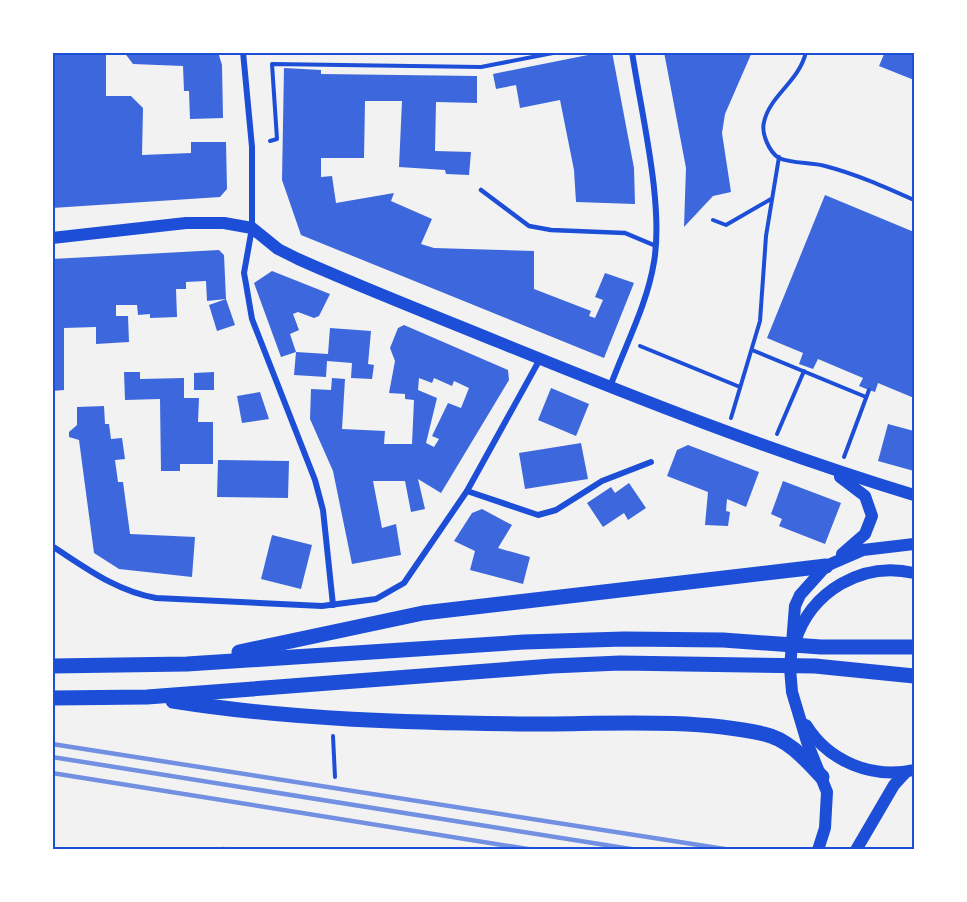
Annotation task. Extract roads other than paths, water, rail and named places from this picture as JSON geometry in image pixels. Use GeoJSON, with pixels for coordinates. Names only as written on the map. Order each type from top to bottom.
{"type":"FeatureCollection","features":[{"type":"Feature","properties":{"kind":"main road"},"geometry":{"type":"LineString","coordinates":[[52,238],[186,224],[224,223],[252,228],[278,249],[298,259],[540,359],[834,471],[915,495]]}},
{"type":"Feature","properties":{"kind":"main road"},"geometry":{"type":"LineString","coordinates":[[818,849],[825,828],[827,792],[807,742],[790,684],[795,606],[800,595],[826,566],[858,541],[870,524],[872,516],[870,506],[858,489],[834,471]]}},
{"type":"Feature","properties":{"kind":"main road"},"geometry":{"type":"LineString","coordinates":[[187,663],[423,613],[665,587],[826,566],[862,550],[915,544]]}},
{"type":"Feature","properties":{"kind":"main road"},"geometry":{"type":"LineString","coordinates":[[792,651],[804,619],[832,588],[872,571],[896,570],[915,573]]}},
{"type":"Feature","properties":{"kind":"main road"},"geometry":{"type":"LineString","coordinates":[[52,666],[187,663],[524,642],[672,639],[821,647],[915,647]]}},
{"type":"Feature","properties":{"kind":"main road"},"geometry":{"type":"LineString","coordinates":[[52,698],[147,697],[552,666],[672,663],[815,666],[915,676]]}},
{"type":"Feature","properties":{"kind":"main road"},"geometry":{"type":"LineString","coordinates":[[147,697],[223,709],[403,722],[706,727],[766,734],[798,753],[822,777]]}},
{"type":"Feature","properties":{"kind":"main road"},"geometry":{"type":"LineString","coordinates":[[796,705],[813,735],[842,760],[875,771],[910,771]]}},
{"type":"Feature","properties":{"kind":"main road"},"geometry":{"type":"LineString","coordinates":[[856,849],[894,785],[910,771]]}},
{"type":"Feature","properties":{"kind":"street"},"geometry":{"type":"LineString","coordinates":[[243,52],[252,147],[252,228],[244,273],[252,319],[315,480],[323,510],[333,605]]}},
{"type":"Feature","properties":{"kind":"street"},"geometry":{"type":"LineString","coordinates":[[610,387],[654,264],[656,246],[655,199],[632,52]]}},
{"type":"Feature","properties":{"kind":"street"},"geometry":{"type":"LineString","coordinates":[[52,546],[104,580],[131,593],[238,604],[333,605],[376,599],[404,583],[467,490],[540,359]]}},
{"type":"Feature","properties":{"kind":"street"},"geometry":{"type":"LineString","coordinates":[[467,490],[538,515],[556,510],[602,482],[651,462]]}},
{"type":"Feature","properties":{"kind":"lane"},"geometry":{"type":"LineString","coordinates":[[481,190],[529,225],[551,230],[625,232],[656,246]]}},
{"type":"Feature","properties":{"kind":"railway"},"geometry":{"type":"LineString","coordinates":[[52,744],[731,850]]}},
{"type":"Feature","properties":{"kind":"railway"},"geometry":{"type":"LineString","coordinates":[[52,757],[637,850]]}},
{"type":"Feature","properties":{"kind":"railway"},"geometry":{"type":"LineString","coordinates":[[52,773],[534,850]]}},
{"type":"Feature","properties":{"kind":"railway"},"geometry":{"type":"LineString","coordinates":[[223,849],[229,850]]}}]}
